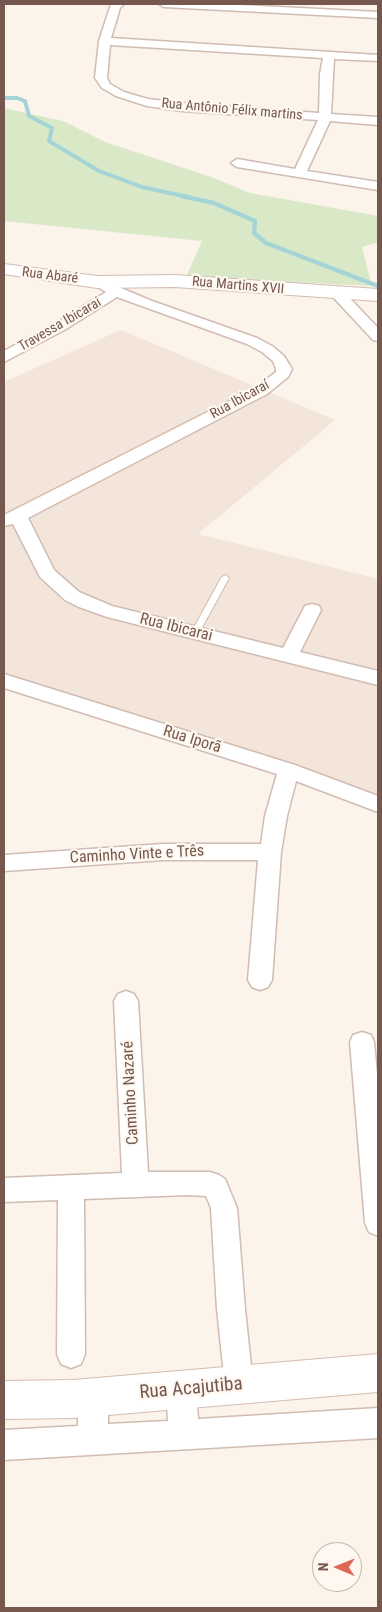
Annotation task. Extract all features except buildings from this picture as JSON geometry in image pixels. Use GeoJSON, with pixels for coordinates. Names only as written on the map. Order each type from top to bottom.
{"type":"FeatureCollection","features":[{"type":"Feature","properties":{"kind":"street"},"geometry":{"type":"LineString","coordinates":[[119,4],[115,6],[105,41],[378,58]]}},
{"type":"Feature","properties":{"kind":"street"},"geometry":{"type":"LineString","coordinates":[[164,4],[258,6],[378,15]]}},
{"type":"Feature","properties":{"kind":"street","name":"Rua Antônio Félix martins"},"geometry":{"type":"LineString","coordinates":[[105,41],[101,78],[106,86],[120,94],[147,102],[182,107],[378,121]]}},
{"type":"Feature","properties":{"kind":"street"},"geometry":{"type":"LineString","coordinates":[[299,173],[325,118],[326,74],[329,55]]}},
{"type":"Feature","properties":{"kind":"street"},"geometry":{"type":"LineString","coordinates":[[237,163],[378,186]]}},
{"type":"Feature","properties":{"kind":"street","name":"Rua Abaré"},"geometry":{"type":"LineString","coordinates":[[4,269],[97,282]]}},
{"type":"Feature","properties":{"kind":"street","name":"Rua Martins XVII"},"geometry":{"type":"LineString","coordinates":[[97,282],[175,281],[338,294],[374,295]]}},
{"type":"Feature","properties":{"kind":"street","name":"Rua Ibicaraí"},"geometry":{"type":"LineString","coordinates":[[11,519],[230,407],[266,387],[283,374],[284,369],[279,359],[252,340],[116,292],[97,282]]}},
{"type":"Feature","properties":{"kind":"street","name":"Travessa Ibicarai"},"geometry":{"type":"LineString","coordinates":[[4,357],[61,326],[116,292]]}},
{"type":"Feature","properties":{"kind":"street"},"geometry":{"type":"LineString","coordinates":[[338,294],[378,337]]}},
{"type":"Feature","properties":{"kind":"street","name":"Rua Ibicarai"},"geometry":{"type":"LineString","coordinates":[[11,519],[46,574],[72,596],[108,611],[378,678]]}},
{"type":"Feature","properties":{"kind":"street"},"geometry":{"type":"LineString","coordinates":[[288,656],[312,610]]}},
{"type":"Feature","properties":{"kind":"street","name":"Rua Iporã"},"geometry":{"type":"LineString","coordinates":[[4,681],[288,770],[378,804]]}},
{"type":"Feature","properties":{"kind":"street"},"geometry":{"type":"LineString","coordinates":[[260,980],[270,852],[276,816],[288,770]]}},
{"type":"Feature","properties":{"kind":"street","name":"Caminho Vinte e Três"},"geometry":{"type":"LineString","coordinates":[[4,863],[164,852],[270,852]]}},
{"type":"Feature","properties":{"kind":"street","name":"Caminho Nazaré"},"geometry":{"type":"LineString","coordinates":[[126,1001],[136,1185]]}},
{"type":"Feature","properties":{"kind":"street"},"geometry":{"type":"LineString","coordinates":[[362,1042],[376,1174],[378,1223]]}},
{"type":"Feature","properties":{"kind":"street"},"geometry":{"type":"LineString","coordinates":[[4,1190],[210,1184],[216,1188],[224,1208],[240,1385]]}},
{"type":"Feature","properties":{"kind":"street"},"geometry":{"type":"LineString","coordinates":[[71,1188],[71,1354]]}},
{"type":"Feature","properties":{"kind":"street","name":"Rua Acajutiba"},"geometry":{"type":"LineString","coordinates":[[4,1400],[93,1397],[181,1391],[378,1372]]}},
{"type":"Feature","properties":{"kind":"street"},"geometry":{"type":"LineString","coordinates":[[181,1391],[184,1435]]}},
{"type":"Feature","properties":{"kind":"street"},"geometry":{"type":"LineString","coordinates":[[93,1397],[94,1440]]}},
{"type":"Feature","properties":{"kind":"street"},"geometry":{"type":"LineString","coordinates":[[4,1445],[378,1423]]}},
{"type":"Feature","properties":{"kind":"lane"},"geometry":{"type":"LineString","coordinates":[[195,633],[225,578]]}},
{"type":"Feature","properties":{"kind":"shaded area"},"geometry":{"type":"Polygon","coordinates":[[[121,330],[335,420],[198,534],[378,579],[378,803],[288,770],[4,681],[4,382],[121,330]]]}},
{"type":"Feature","properties":{"kind":"green space"},"geometry":{"type":"Polygon","coordinates":[[[4,108],[63,121],[105,142],[214,178],[250,193],[378,216],[378,242],[362,247],[372,286],[186,277],[202,241],[4,221],[4,108]]]}},
{"type":"Feature","properties":{"kind":"waterway"},"geometry":{"type":"LineString","coordinates":[[4,98],[17,98],[25,101],[29,116],[52,128],[49,141],[99,171],[142,187],[188,197]]}},
{"type":"Feature","properties":{"kind":"waterway"},"geometry":{"type":"LineString","coordinates":[[182,196],[214,203],[255,221],[254,233],[266,243],[378,286]]}}]}
